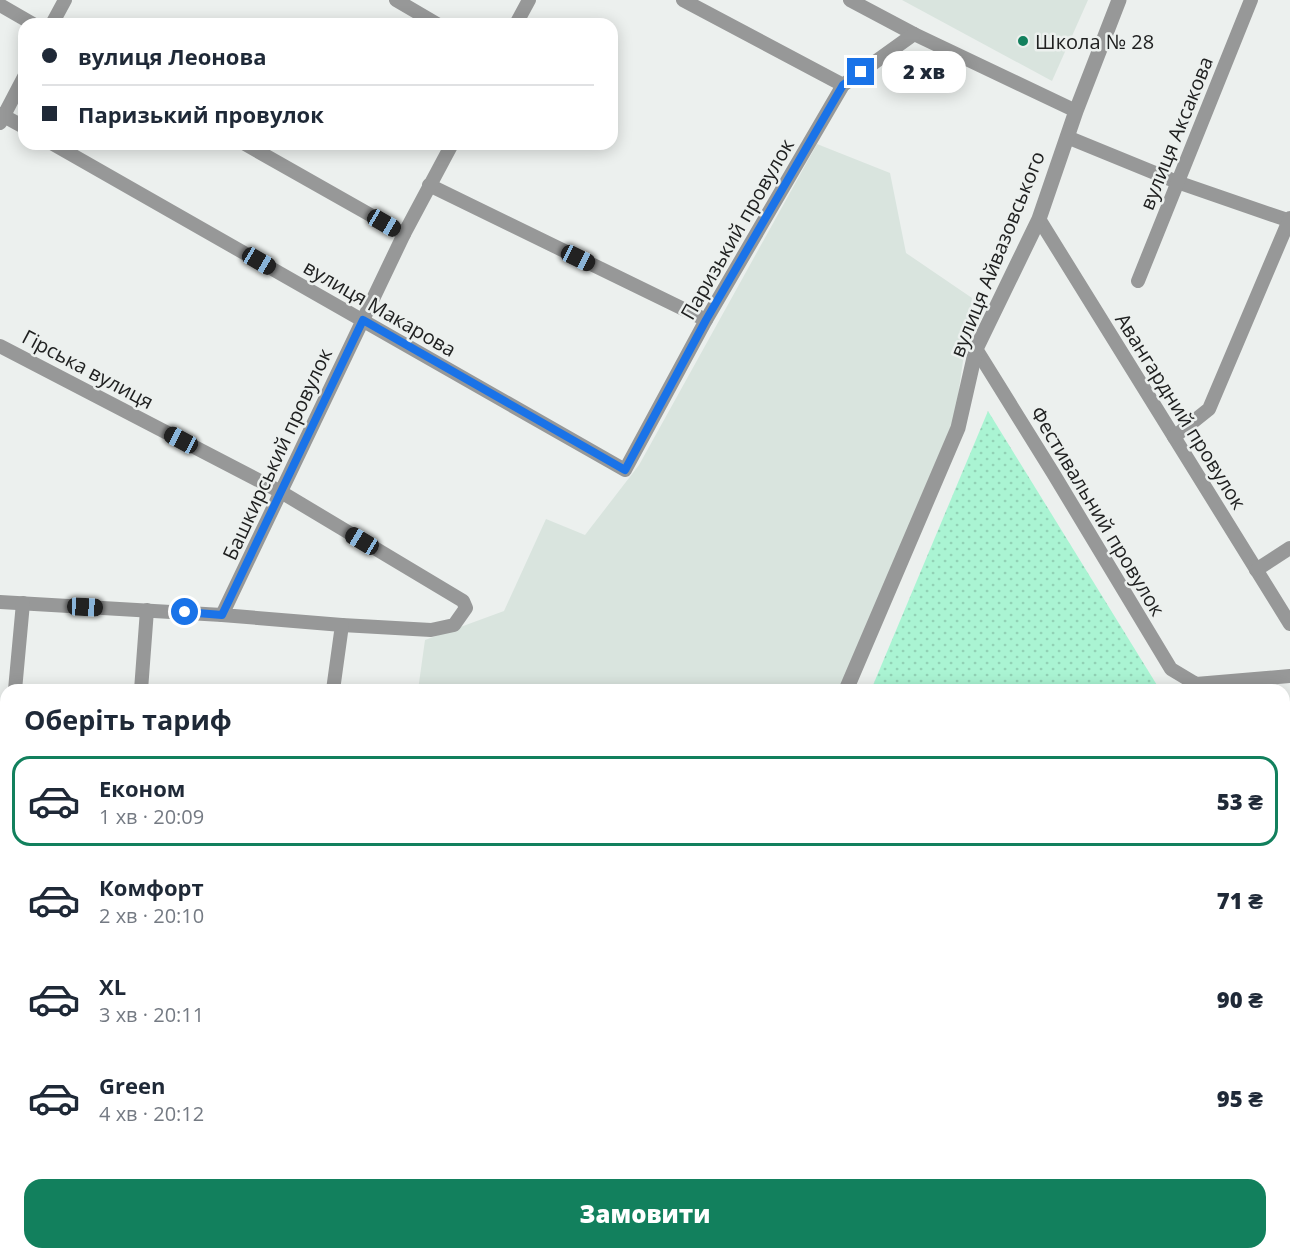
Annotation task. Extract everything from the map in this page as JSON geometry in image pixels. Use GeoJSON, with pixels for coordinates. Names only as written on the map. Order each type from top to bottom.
{"type":"FeatureCollection","features":[{"type":"Feature","properties":{"kind":"street"},"geometry":{"type":"LineString","coordinates":[[55,18],[65,0]]}},
{"type":"Feature","properties":{"kind":"street"},"geometry":{"type":"LineString","coordinates":[[396,0],[426,18]]}},
{"type":"Feature","properties":{"kind":"street"},"geometry":{"type":"LineString","coordinates":[[519,18],[529,0]]}},
{"type":"Feature","properties":{"kind":"street"},"geometry":{"type":"LineString","coordinates":[[683,0],[843,85]]}},
{"type":"Feature","properties":{"kind":"street"},"geometry":{"type":"LineString","coordinates":[[850,0],[914,34],[1076,111]]}},
{"type":"Feature","properties":{"kind":"street","name":"вулиця Айвазовського"},"geometry":{"type":"LineString","coordinates":[[849,684],[958,428],[976,349],[1039,219],[1076,111],[1119,0]]}},
{"type":"Feature","properties":{"kind":"street","name":"вулиця Аксакова"},"geometry":{"type":"LineString","coordinates":[[1138,281],[1251,0]]}},
{"type":"Feature","properties":{"kind":"street"},"geometry":{"type":"LineString","coordinates":[[0,5],[23,18]]}},
{"type":"Feature","properties":{"kind":"street","name":"Паризький провулок"},"geometry":{"type":"LineString","coordinates":[[625,470],[706,320],[843,85],[914,34]]}},
{"type":"Feature","properties":{"kind":"street"},"geometry":{"type":"LineString","coordinates":[[18,87],[1,117],[18,125]]}},
{"type":"Feature","properties":{"kind":"street"},"geometry":{"type":"LineString","coordinates":[[1067,137],[1177,182],[1290,220],[1209,409],[1174,438]]}},
{"type":"Feature","properties":{"kind":"street","name":"вулиця Макарова"},"geometry":{"type":"LineString","coordinates":[[64,150],[625,470]]}},
{"type":"Feature","properties":{"kind":"street"},"geometry":{"type":"LineString","coordinates":[[256,150],[404,234]]}},
{"type":"Feature","properties":{"kind":"street","name":"Башкирський провулок"},"geometry":{"type":"LineString","coordinates":[[222,615],[404,234],[449,150]]}},
{"type":"Feature","properties":{"kind":"street"},"geometry":{"type":"LineString","coordinates":[[429,185],[706,320]]}},
{"type":"Feature","properties":{"kind":"street","name":"Авангардний провулок"},"geometry":{"type":"LineString","coordinates":[[1039,219],[1290,624]]}},
{"type":"Feature","properties":{"kind":"street","name":"Гірська вулиця"},"geometry":{"type":"LineString","coordinates":[[0,346],[281,492],[464,601],[466,608],[454,625],[431,630],[342,625]]}},
{"type":"Feature","properties":{"kind":"street","name":"Фестивальний провулок"},"geometry":{"type":"LineString","coordinates":[[976,349],[1171,669],[1196,684],[1290,676]]}},
{"type":"Feature","properties":{"kind":"street"},"geometry":{"type":"LineString","coordinates":[[1256,570],[1290,548]]}},
{"type":"Feature","properties":{"kind":"street"},"geometry":{"type":"LineString","coordinates":[[0,602],[222,615],[342,625],[334,684]]}},
{"type":"Feature","properties":{"kind":"street"},"geometry":{"type":"LineString","coordinates":[[16,684],[23,603]]}},
{"type":"Feature","properties":{"kind":"street"},"geometry":{"type":"LineString","coordinates":[[141,684],[147,610]]}},
{"type":"Feature","properties":{"kind":"shaded area","name":"Школа № 28"},"geometry":{"type":"Polygon","coordinates":[[[902,0],[1088,0],[1052,81],[902,0]]]}},
{"type":"Feature","properties":{"kind":"shaded area"},"geometry":{"type":"Polygon","coordinates":[[[817,144],[890,173],[906,253],[972,298],[955,417],[842,684],[419,684],[425,640],[504,611],[546,519],[585,535],[639,465],[817,144]]]}},
{"type":"Feature","properties":{"kind":"green space"},"geometry":{"type":"Polygon","coordinates":[[[988,411],[1156,684],[874,684],[988,411]]]}},
{"type":"Feature","properties":{"kind":"place","name":"Школа № 28"},"geometry":{"type":"Point","coordinates":[1023,41]}},
{"type":"Feature","properties":{"kind":"route"},"geometry":{"type":"LineString","coordinates":[[185,612],[222,615],[363,320],[625,470],[706,320],[843,85],[861,72]]}}]}
